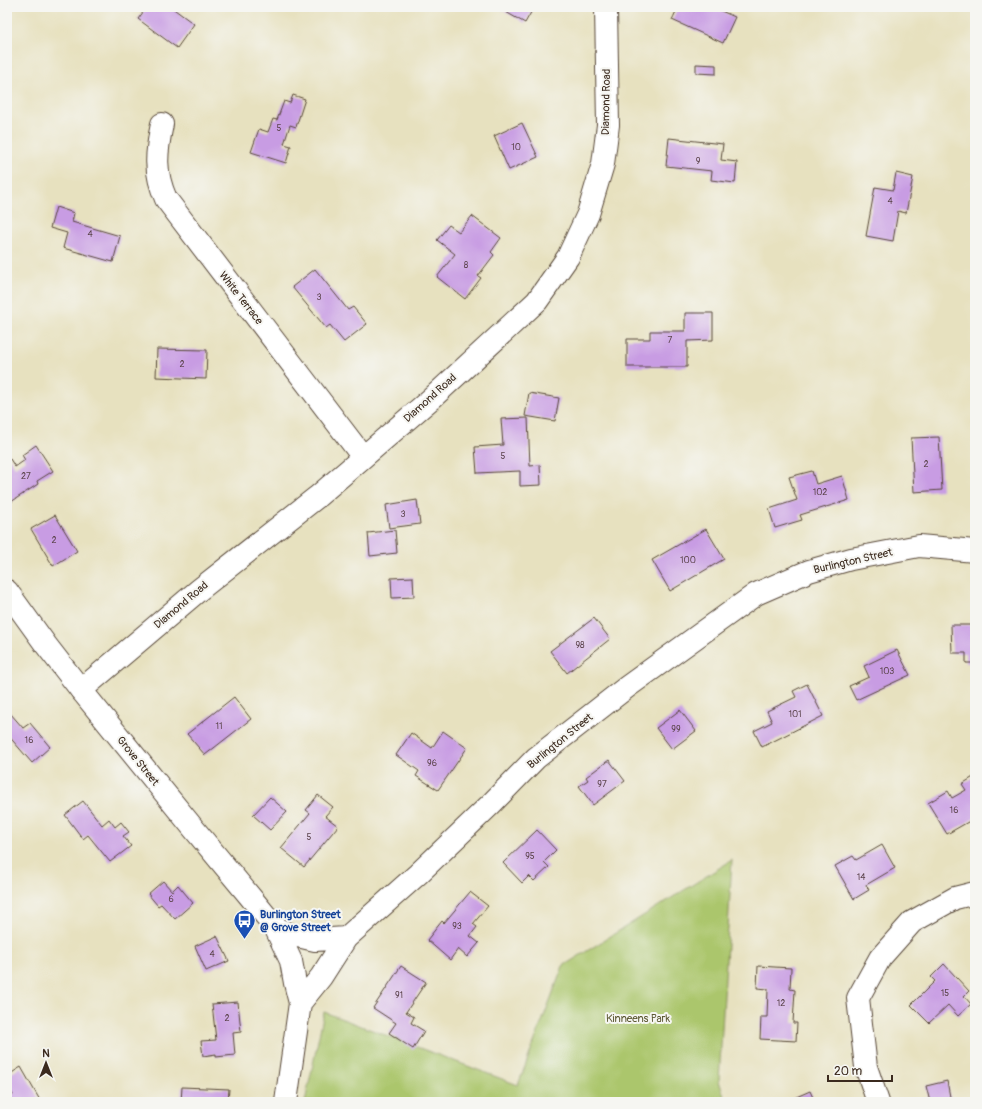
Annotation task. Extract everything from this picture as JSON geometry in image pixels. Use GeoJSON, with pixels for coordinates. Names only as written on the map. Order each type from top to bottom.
{"type":"FeatureCollection","features":[{"type":"Feature","properties":{"kind":"street","name":"Diamond Road"},"geometry":{"type":"LineString","coordinates":[[81,690],[199,590],[317,497],[432,398],[537,301],[568,257],[588,214],[603,164],[608,125],[606,7]]}},
{"type":"Feature","properties":{"kind":"street","name":"White Terrace"},"geometry":{"type":"LineString","coordinates":[[162,124],[157,147],[156,163],[158,176],[166,199],[363,457]]}},
{"type":"Feature","properties":{"kind":"street","name":"Burlington Street"},"geometry":{"type":"LineString","coordinates":[[300,1003],[321,977],[346,938],[418,874],[491,804],[536,758],[627,687],[756,594],[809,571],[852,559],[919,546],[975,551]]}},
{"type":"Feature","properties":{"kind":"street","name":"Grove Street"},"geometry":{"type":"LineString","coordinates":[[7,591],[81,690],[275,927],[291,962],[300,1003]]}},
{"type":"Feature","properties":{"kind":"street"},"geometry":{"type":"LineString","coordinates":[[878,1102],[866,1067],[858,998],[880,958],[912,922],[955,898],[975,893]]}},
{"type":"Feature","properties":{"kind":"street","name":"Grove Street"},"geometry":{"type":"LineString","coordinates":[[275,927],[289,934],[315,940],[346,938]]}},
{"type":"Feature","properties":{"kind":"street"},"geometry":{"type":"LineString","coordinates":[[286,1102],[300,1003]]}},
{"type":"Feature","properties":{"kind":"green space","name":"Kinneens Park"},"geometry":{"type":"Polygon","coordinates":[[[732,860],[719,1081],[726,1102],[305,1102],[324,1012],[518,1085],[563,966],[732,860]]]}},
{"type":"Feature","properties":{"kind":"building"},"geometry":{"type":"Polygon","coordinates":[[[147,7],[171,7],[194,24],[177,48],[138,19],[147,7]]]}},
{"type":"Feature","properties":{"kind":"building"},"geometry":{"type":"Polygon","coordinates":[[[497,7],[534,7],[525,23],[497,7]]]}},
{"type":"Feature","properties":{"kind":"building"},"geometry":{"type":"Polygon","coordinates":[[[678,7],[712,7],[735,17],[723,43],[672,20],[678,7]]]}},
{"type":"Feature","properties":{"kind":"building"},"geometry":{"type":"Polygon","coordinates":[[[696,64],[716,65],[716,74],[696,73],[696,64]]]}},
{"type":"Feature","properties":{"kind":"building"},"geometry":{"type":"Polygon","coordinates":[[[293,95],[305,99],[296,127],[290,125],[284,144],[291,146],[286,163],[251,152],[259,129],[268,132],[273,119],[277,120],[284,101],[290,103],[293,95]]]}},
{"type":"Feature","properties":{"kind":"building"},"geometry":{"type":"Polygon","coordinates":[[[522,123],[538,157],[509,170],[494,136],[522,123]]]}},
{"type":"Feature","properties":{"kind":"building"},"geometry":{"type":"Polygon","coordinates":[[[669,138],[723,144],[721,160],[737,162],[735,183],[711,180],[712,171],[666,166],[669,138]]]}},
{"type":"Feature","properties":{"kind":"building"},"geometry":{"type":"Polygon","coordinates":[[[896,173],[913,177],[906,213],[898,211],[893,241],[866,236],[875,187],[893,190],[896,173]]]}},
{"type":"Feature","properties":{"kind":"building"},"geometry":{"type":"Polygon","coordinates":[[[56,207],[74,213],[72,222],[120,236],[113,262],[63,248],[67,233],[50,228],[56,207]]]}},
{"type":"Feature","properties":{"kind":"building"},"geometry":{"type":"Polygon","coordinates":[[[472,216],[501,238],[491,252],[494,255],[478,276],[481,278],[465,299],[437,277],[455,254],[437,240],[449,225],[459,232],[472,216]]]}},
{"type":"Feature","properties":{"kind":"building"},"geometry":{"type":"Polygon","coordinates":[[[315,269],[348,310],[353,307],[367,324],[344,342],[330,325],[326,328],[292,287],[315,269]]]}},
{"type":"Feature","properties":{"kind":"building"},"geometry":{"type":"Polygon","coordinates":[[[685,313],[713,313],[713,340],[687,341],[687,367],[627,367],[627,339],[650,339],[650,331],[685,331],[685,313]]]}},
{"type":"Feature","properties":{"kind":"building"},"geometry":{"type":"Polygon","coordinates":[[[157,349],[207,350],[206,379],[156,377],[157,349]]]}},
{"type":"Feature","properties":{"kind":"building"},"geometry":{"type":"Polygon","coordinates":[[[529,393],[559,398],[555,421],[525,416],[529,393]]]}},
{"type":"Feature","properties":{"kind":"building"},"geometry":{"type":"Polygon","coordinates":[[[528,418],[530,466],[540,465],[541,485],[520,486],[520,471],[477,473],[475,447],[503,445],[501,419],[528,418]]]}},
{"type":"Feature","properties":{"kind":"building"},"geometry":{"type":"Polygon","coordinates":[[[939,437],[942,490],[914,492],[911,438],[939,437]]]}},
{"type":"Feature","properties":{"kind":"building"},"geometry":{"type":"Polygon","coordinates":[[[36,445],[53,471],[37,481],[38,484],[8,504],[7,461],[10,459],[15,467],[25,460],[22,455],[36,445]]]}},
{"type":"Feature","properties":{"kind":"building"},"geometry":{"type":"Polygon","coordinates":[[[812,471],[816,484],[842,476],[849,500],[800,515],[802,520],[775,528],[769,509],[797,500],[789,477],[812,471]]]}},
{"type":"Feature","properties":{"kind":"building"},"geometry":{"type":"Polygon","coordinates":[[[417,500],[420,524],[389,528],[386,505],[417,500]]]}},
{"type":"Feature","properties":{"kind":"building"},"geometry":{"type":"Polygon","coordinates":[[[55,515],[77,551],[53,566],[31,529],[55,515]]]}},
{"type":"Feature","properties":{"kind":"building"},"geometry":{"type":"Polygon","coordinates":[[[706,529],[724,559],[670,591],[652,560],[706,529]]]}},
{"type":"Feature","properties":{"kind":"building"},"geometry":{"type":"Polygon","coordinates":[[[395,530],[397,553],[370,556],[368,533],[395,530]]]}},
{"type":"Feature","properties":{"kind":"building"},"geometry":{"type":"Polygon","coordinates":[[[413,577],[414,597],[392,598],[391,578],[413,577]]]}},
{"type":"Feature","properties":{"kind":"building"},"geometry":{"type":"Polygon","coordinates":[[[594,618],[610,639],[567,673],[550,651],[594,618]]]}},
{"type":"Feature","properties":{"kind":"building"},"geometry":{"type":"Polygon","coordinates":[[[951,625],[975,625],[975,663],[966,663],[966,653],[952,653],[951,625]]]}},
{"type":"Feature","properties":{"kind":"building"},"geometry":{"type":"Polygon","coordinates":[[[897,650],[910,675],[856,700],[849,686],[869,677],[864,666],[897,650]]]}},
{"type":"Feature","properties":{"kind":"building"},"geometry":{"type":"Polygon","coordinates":[[[807,684],[823,716],[762,747],[754,731],[772,722],[767,711],[796,697],[793,691],[807,684]]]}},
{"type":"Feature","properties":{"kind":"building"},"geometry":{"type":"Polygon","coordinates":[[[234,697],[251,719],[205,755],[187,734],[234,697]]]}},
{"type":"Feature","properties":{"kind":"building"},"geometry":{"type":"Polygon","coordinates":[[[680,710],[696,731],[672,749],[656,728],[680,710]]]}},
{"type":"Feature","properties":{"kind":"building"},"geometry":{"type":"Polygon","coordinates":[[[10,713],[23,728],[30,723],[50,747],[32,763],[7,734],[7,715],[10,713]]]}},
{"type":"Feature","properties":{"kind":"building"},"geometry":{"type":"Polygon","coordinates":[[[443,731],[467,748],[438,790],[416,776],[419,771],[396,755],[411,733],[432,748],[443,731]]]}},
{"type":"Feature","properties":{"kind":"building"},"geometry":{"type":"Polygon","coordinates":[[[609,760],[625,781],[593,805],[579,786],[588,780],[586,777],[609,760]]]}},
{"type":"Feature","properties":{"kind":"building"},"geometry":{"type":"Polygon","coordinates":[[[975,776],[975,818],[947,834],[928,803],[948,791],[952,798],[966,790],[962,784],[975,776]]]}},
{"type":"Feature","properties":{"kind":"building"},"geometry":{"type":"Polygon","coordinates":[[[318,795],[333,807],[325,816],[338,826],[304,867],[281,848],[310,813],[306,810],[318,795]]]}},
{"type":"Feature","properties":{"kind":"building"},"geometry":{"type":"Polygon","coordinates":[[[270,797],[287,812],[270,830],[253,815],[270,797]]]}},
{"type":"Feature","properties":{"kind":"building"},"geometry":{"type":"Polygon","coordinates":[[[83,801],[102,825],[109,819],[115,827],[121,822],[129,832],[123,836],[131,846],[110,862],[88,835],[83,839],[65,815],[83,801]]]}},
{"type":"Feature","properties":{"kind":"building"},"geometry":{"type":"Polygon","coordinates":[[[537,830],[556,850],[544,862],[549,867],[534,881],[529,876],[522,883],[503,863],[537,830]]]}},
{"type":"Feature","properties":{"kind":"building"},"geometry":{"type":"Polygon","coordinates":[[[882,845],[895,868],[866,885],[869,890],[854,899],[835,866],[853,856],[856,860],[882,845]]]}},
{"type":"Feature","properties":{"kind":"building"},"geometry":{"type":"Polygon","coordinates":[[[163,881],[172,891],[178,885],[193,903],[175,919],[161,904],[158,906],[148,894],[163,881]]]}},
{"type":"Feature","properties":{"kind":"building"},"geometry":{"type":"Polygon","coordinates":[[[470,892],[488,906],[473,924],[477,927],[470,936],[479,943],[467,957],[458,949],[450,960],[427,940],[442,921],[444,923],[470,892]]]}},
{"type":"Feature","properties":{"kind":"building"},"geometry":{"type":"Polygon","coordinates":[[[217,936],[229,961],[206,971],[195,946],[217,936]]]}},
{"type":"Feature","properties":{"kind":"building"},"geometry":{"type":"Polygon","coordinates":[[[944,964],[969,991],[964,996],[971,1004],[958,1016],[948,1005],[929,1023],[911,1005],[935,981],[931,977],[944,964]]]}},
{"type":"Feature","properties":{"kind":"building"},"geometry":{"type":"Polygon","coordinates":[[[401,966],[426,982],[406,1012],[414,1017],[411,1023],[424,1031],[413,1049],[389,1033],[396,1023],[373,1008],[401,966]]]}},
{"type":"Feature","properties":{"kind":"building"},"geometry":{"type":"Polygon","coordinates":[[[758,966],[791,968],[790,989],[795,990],[793,1023],[797,1023],[796,1041],[760,1039],[761,1017],[767,1017],[768,989],[757,988],[758,966]]]}},
{"type":"Feature","properties":{"kind":"building"},"geometry":{"type":"Polygon","coordinates":[[[238,1002],[241,1032],[233,1033],[235,1055],[216,1057],[216,1054],[203,1056],[201,1041],[216,1040],[212,1004],[238,1002]]]}},
{"type":"Feature","properties":{"kind":"building"},"geometry":{"type":"Polygon","coordinates":[[[21,1067],[41,1102],[7,1102],[7,1098],[13,1095],[7,1084],[7,1076],[21,1067]]]}},
{"type":"Feature","properties":{"kind":"building"},"geometry":{"type":"Polygon","coordinates":[[[947,1081],[951,1102],[930,1102],[926,1086],[947,1081]]]}},
{"type":"Feature","properties":{"kind":"building"},"geometry":{"type":"Polygon","coordinates":[[[182,1087],[229,1089],[228,1102],[181,1102],[182,1087]]]}},
{"type":"Feature","properties":{"kind":"building"},"geometry":{"type":"Polygon","coordinates":[[[810,1091],[815,1102],[785,1102],[810,1091]]]}},
{"type":"Feature","properties":{"kind":"place","name":"Burlington Street @ Grove Street"},"geometry":{"type":"Point","coordinates":[245,940]}}]}
